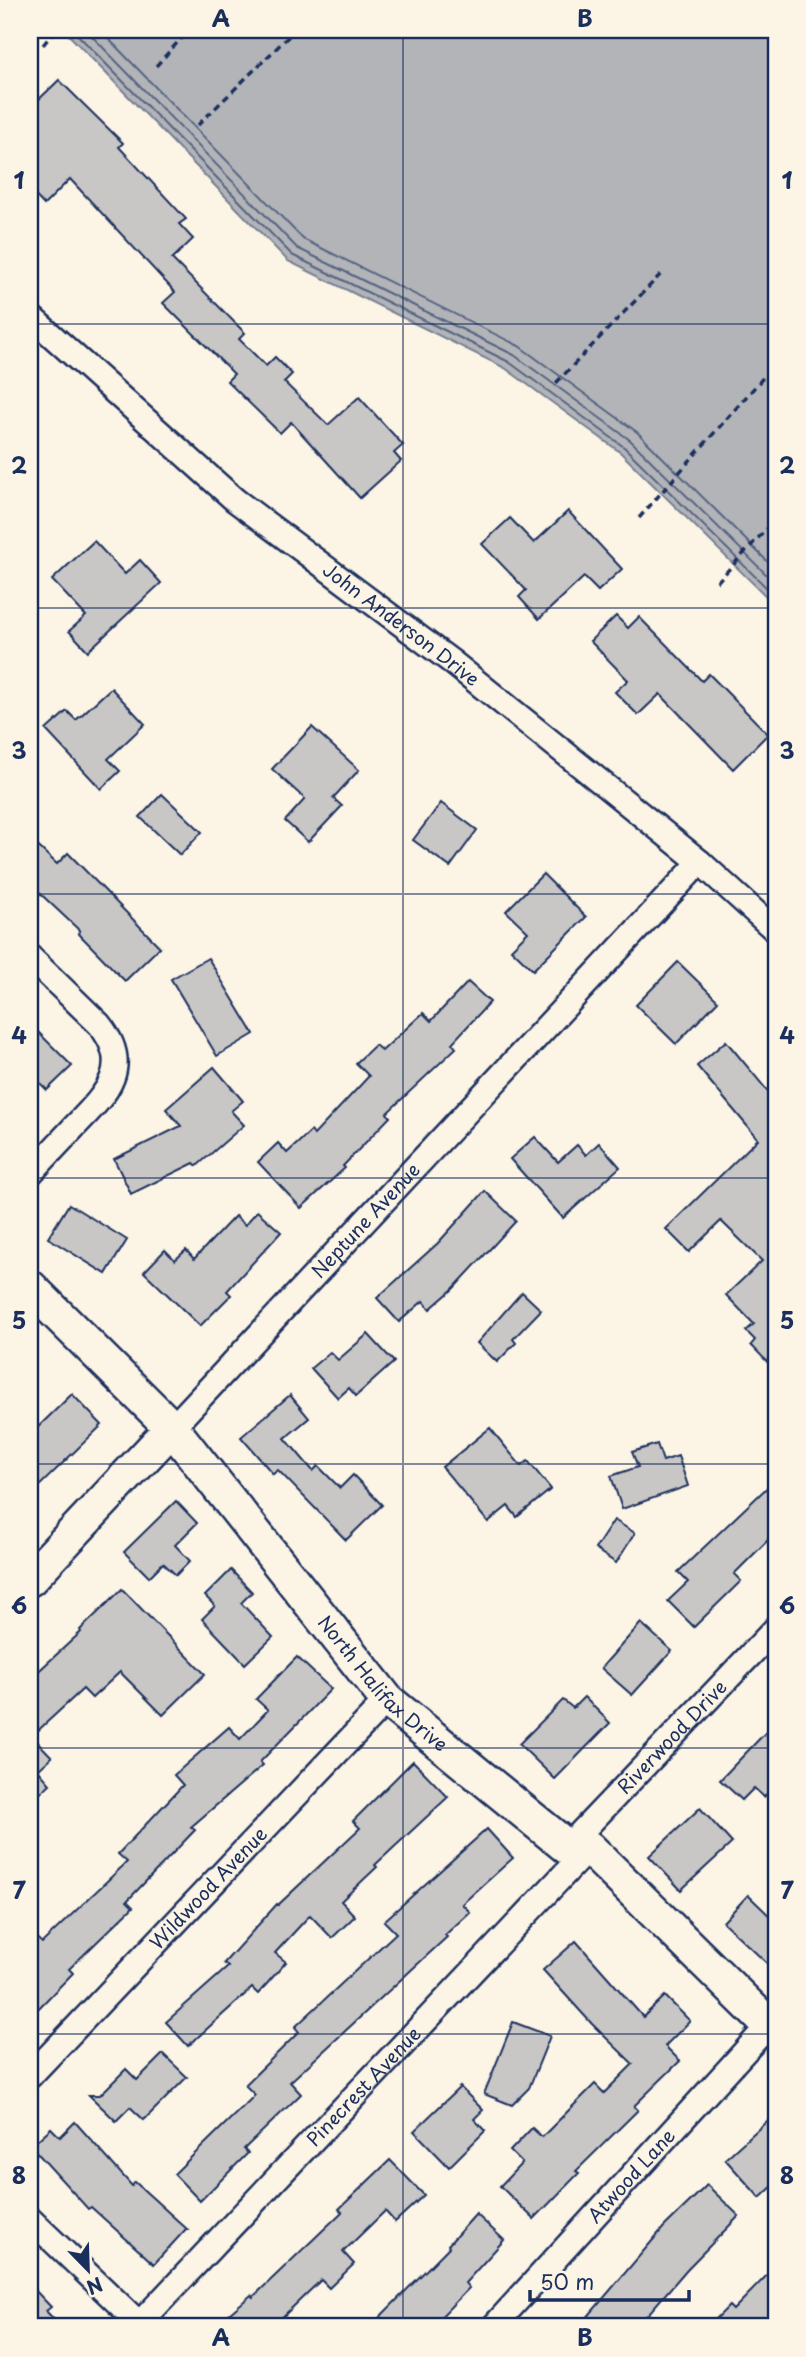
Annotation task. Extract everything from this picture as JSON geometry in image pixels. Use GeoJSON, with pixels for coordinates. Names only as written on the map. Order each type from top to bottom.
{"type":"FeatureCollection","features":[{"type":"Feature","properties":{"kind":"street","name":"John Anderson Drive"},"geometry":{"type":"LineString","coordinates":[[30,316],[235,500],[452,662],[700,862],[776,931]]}},
{"type":"Feature","properties":{"kind":"street","name":"Neptune Avenue"},"geometry":{"type":"LineString","coordinates":[[30,1580],[700,862]]}},
{"type":"Feature","properties":{"kind":"street"},"geometry":{"type":"LineString","coordinates":[[30,957],[99,1024],[109,1037],[116,1061],[114,1074],[100,1100],[30,1174]]}},
{"type":"Feature","properties":{"kind":"street","name":"North Halifax Drive"},"geometry":{"type":"LineString","coordinates":[[30,1287],[172,1428],[387,1700],[578,1848],[773,2029]]}},
{"type":"Feature","properties":{"kind":"street","name":"Riverwood Drive"},"geometry":{"type":"LineString","coordinates":[[578,1848],[776,1628]]}},
{"type":"Feature","properties":{"kind":"street","name":"Wildwood Avenue"},"geometry":{"type":"LineString","coordinates":[[30,2076],[387,1700]]}},
{"type":"Feature","properties":{"kind":"street","name":"Pinecrest Avenue"},"geometry":{"type":"LineString","coordinates":[[141,2326],[578,1848]]}},
{"type":"Feature","properties":{"kind":"street","name":"Atwood Lane"},"geometry":{"type":"LineString","coordinates":[[493,2327],[773,2029]]}},
{"type":"Feature","properties":{"kind":"street"},"geometry":{"type":"LineString","coordinates":[[30,2219],[141,2326]]}},
{"type":"Feature","properties":{"kind":"path"},"geometry":{"type":"LineString","coordinates":[[43,45],[55,30]]}},
{"type":"Feature","properties":{"kind":"path"},"geometry":{"type":"LineString","coordinates":[[156,66],[189,30]]}},
{"type":"Feature","properties":{"kind":"path"},"geometry":{"type":"LineString","coordinates":[[198,125],[295,30]]}},
{"type":"Feature","properties":{"kind":"path"},"geometry":{"type":"LineString","coordinates":[[556,383],[662,273]]}},
{"type":"Feature","properties":{"kind":"path"},"geometry":{"type":"LineString","coordinates":[[639,518],[768,372]]}},
{"type":"Feature","properties":{"kind":"path"},"geometry":{"type":"LineString","coordinates":[[717,582],[776,519]]}},
{"type":"Feature","properties":{"kind":"water"},"geometry":{"type":"Polygon","coordinates":[[[64,30],[776,30],[776,606],[620,452],[505,368],[288,261],[64,30]]]}},
{"type":"Feature","properties":{"kind":"building"},"geometry":{"type":"Polygon","coordinates":[[[59,80],[123,143],[119,147],[186,219],[179,224],[193,239],[172,259],[245,333],[239,339],[266,366],[275,357],[292,374],[284,382],[328,425],[359,397],[403,445],[394,453],[401,461],[360,498],[291,422],[280,433],[227,381],[234,374],[163,303],[175,292],[70,179],[44,205],[30,190],[30,173],[38,165],[30,158],[30,108],[59,80]]]}},
{"type":"Feature","properties":{"kind":"building"},"geometry":{"type":"Polygon","coordinates":[[[568,511],[622,569],[598,591],[584,577],[539,619],[519,597],[526,590],[482,544],[510,518],[534,543],[568,511]]]}},
{"type":"Feature","properties":{"kind":"building"},"geometry":{"type":"Polygon","coordinates":[[[94,541],[125,574],[140,560],[161,583],[88,651],[69,631],[86,616],[52,580],[94,541]]]}},
{"type":"Feature","properties":{"kind":"building"},"geometry":{"type":"Polygon","coordinates":[[[616,616],[628,628],[639,617],[702,681],[709,674],[768,734],[733,769],[660,694],[638,715],[615,692],[628,680],[590,641],[616,616]]]}},
{"type":"Feature","properties":{"kind":"building"},"geometry":{"type":"Polygon","coordinates":[[[111,688],[145,724],[108,759],[120,771],[101,789],[46,730],[67,711],[76,720],[111,688]]]}},
{"type":"Feature","properties":{"kind":"building"},"geometry":{"type":"Polygon","coordinates":[[[312,727],[359,770],[333,798],[342,806],[308,842],[285,821],[305,799],[272,769],[312,727]]]}},
{"type":"Feature","properties":{"kind":"building"},"geometry":{"type":"Polygon","coordinates":[[[162,794],[202,832],[180,855],[140,817],[162,794]]]}},
{"type":"Feature","properties":{"kind":"building"},"geometry":{"type":"Polygon","coordinates":[[[441,803],[477,830],[450,867],[413,840],[441,803]]]}},
{"type":"Feature","properties":{"kind":"building"},"geometry":{"type":"Polygon","coordinates":[[[30,839],[57,864],[68,853],[160,947],[125,981],[78,933],[80,931],[30,884],[30,839]]]}},
{"type":"Feature","properties":{"kind":"building"},"geometry":{"type":"Polygon","coordinates":[[[543,874],[586,917],[533,970],[511,949],[528,932],[506,911],[543,874]]]}},
{"type":"Feature","properties":{"kind":"building"},"geometry":{"type":"Polygon","coordinates":[[[208,958],[254,1034],[217,1056],[171,979],[208,958]]]}},
{"type":"Feature","properties":{"kind":"building"},"geometry":{"type":"Polygon","coordinates":[[[678,962],[718,1001],[676,1044],[636,1005],[678,962]]]}},
{"type":"Feature","properties":{"kind":"building"},"geometry":{"type":"Polygon","coordinates":[[[468,982],[490,1002],[452,1043],[456,1048],[387,1113],[390,1117],[343,1166],[345,1168],[301,1208],[258,1162],[278,1143],[287,1153],[311,1131],[314,1135],[369,1076],[356,1063],[375,1045],[382,1051],[423,1013],[431,1021],[468,982]]]}},
{"type":"Feature","properties":{"kind":"building"},"geometry":{"type":"Polygon","coordinates":[[[30,1024],[72,1066],[47,1090],[30,1073],[30,1024]]]}},
{"type":"Feature","properties":{"kind":"building"},"geometry":{"type":"Polygon","coordinates":[[[726,1041],[776,1101],[776,1371],[751,1345],[755,1340],[746,1331],[754,1324],[726,1295],[762,1261],[721,1221],[689,1252],[666,1229],[758,1139],[697,1066],[726,1041]]]}},
{"type":"Feature","properties":{"kind":"building"},"geometry":{"type":"Polygon","coordinates":[[[214,1067],[243,1101],[231,1111],[244,1125],[197,1166],[194,1163],[131,1194],[114,1159],[181,1126],[166,1109],[214,1067]]]}},
{"type":"Feature","properties":{"kind":"building"},"geometry":{"type":"Polygon","coordinates":[[[535,1137],[558,1162],[577,1145],[586,1155],[599,1143],[620,1167],[563,1218],[510,1159],[535,1137]]]}},
{"type":"Feature","properties":{"kind":"building"},"geometry":{"type":"Polygon","coordinates":[[[485,1191],[516,1221],[453,1289],[430,1309],[423,1301],[399,1322],[377,1298],[438,1243],[485,1191]]]}},
{"type":"Feature","properties":{"kind":"building"},"geometry":{"type":"Polygon","coordinates":[[[69,1204],[127,1240],[106,1274],[48,1238],[69,1204]]]}},
{"type":"Feature","properties":{"kind":"building"},"geometry":{"type":"Polygon","coordinates":[[[257,1211],[281,1232],[227,1291],[231,1295],[200,1326],[144,1272],[165,1250],[175,1260],[186,1250],[194,1259],[235,1216],[245,1225],[257,1211]]]}},
{"type":"Feature","properties":{"kind":"building"},"geometry":{"type":"Polygon","coordinates":[[[522,1292],[541,1310],[513,1339],[516,1343],[497,1362],[477,1343],[522,1292]]]}},
{"type":"Feature","properties":{"kind":"building"},"geometry":{"type":"Polygon","coordinates":[[[368,1334],[394,1362],[356,1396],[349,1388],[338,1398],[311,1368],[330,1352],[338,1360],[368,1334]]]}},
{"type":"Feature","properties":{"kind":"building"},"geometry":{"type":"Polygon","coordinates":[[[72,1394],[102,1425],[30,1495],[30,1435],[72,1394]]]}},
{"type":"Feature","properties":{"kind":"building"},"geometry":{"type":"Polygon","coordinates":[[[290,1395],[309,1418],[285,1438],[313,1471],[318,1466],[340,1488],[353,1475],[382,1505],[346,1540],[278,1470],[273,1474],[241,1437],[290,1395]]]}},
{"type":"Feature","properties":{"kind":"building"},"geometry":{"type":"Polygon","coordinates":[[[490,1428],[521,1466],[528,1461],[551,1489],[517,1517],[508,1506],[488,1522],[442,1467],[490,1428]]]}},
{"type":"Feature","properties":{"kind":"building"},"geometry":{"type":"Polygon","coordinates":[[[657,1444],[663,1461],[678,1456],[688,1486],[622,1509],[611,1476],[638,1467],[632,1452],[657,1444]]]}},
{"type":"Feature","properties":{"kind":"building"},"geometry":{"type":"Polygon","coordinates":[[[776,1479],[776,1532],[734,1574],[741,1581],[694,1627],[668,1601],[688,1582],[678,1572],[776,1479]]]}},
{"type":"Feature","properties":{"kind":"building"},"geometry":{"type":"Polygon","coordinates":[[[176,1501],[197,1523],[175,1545],[190,1561],[176,1575],[163,1563],[149,1577],[124,1552],[176,1501]]]}},
{"type":"Feature","properties":{"kind":"building"},"geometry":{"type":"Polygon","coordinates":[[[614,1520],[635,1533],[616,1563],[595,1549],[614,1520]]]}},
{"type":"Feature","properties":{"kind":"building"},"geometry":{"type":"Polygon","coordinates":[[[231,1570],[252,1592],[241,1603],[273,1637],[245,1664],[202,1619],[215,1606],[205,1596],[231,1570]]]}},
{"type":"Feature","properties":{"kind":"building"},"geometry":{"type":"Polygon","coordinates":[[[122,1589],[205,1674],[163,1715],[120,1672],[92,1698],[83,1689],[32,1736],[52,1757],[38,1770],[50,1784],[30,1803],[30,1679],[122,1589]]]}},
{"type":"Feature","properties":{"kind":"building"},"geometry":{"type":"Polygon","coordinates":[[[641,1623],[672,1651],[632,1695],[601,1668],[641,1623]]]}},
{"type":"Feature","properties":{"kind":"building"},"geometry":{"type":"Polygon","coordinates":[[[297,1657],[331,1689],[260,1762],[263,1765],[191,1827],[195,1830],[127,1901],[133,1907],[69,1969],[73,1973],[30,2017],[30,1932],[42,1943],[127,1862],[118,1854],[183,1785],[174,1775],[229,1727],[240,1739],[268,1710],[256,1699],[297,1657]]]}},
{"type":"Feature","properties":{"kind":"building"},"geometry":{"type":"Polygon","coordinates":[[[584,1697],[610,1723],[555,1779],[519,1744],[563,1700],[573,1708],[584,1697]]]}},
{"type":"Feature","properties":{"kind":"building"},"geometry":{"type":"Polygon","coordinates":[[[766,1732],[776,1742],[776,1785],[764,1797],[754,1788],[742,1800],[720,1780],[766,1732]]]}},
{"type":"Feature","properties":{"kind":"building"},"geometry":{"type":"Polygon","coordinates":[[[413,1761],[448,1797],[375,1865],[377,1867],[341,1901],[355,1916],[332,1938],[310,1915],[275,1953],[286,1962],[258,1994],[252,1988],[188,2046],[166,2022],[228,1967],[224,1963],[277,1904],[360,1828],[353,1821],[413,1761]]]}},
{"type":"Feature","properties":{"kind":"building"},"geometry":{"type":"Polygon","coordinates":[[[700,1808],[732,1843],[681,1890],[649,1856],[700,1808]]]}},
{"type":"Feature","properties":{"kind":"building"},"geometry":{"type":"Polygon","coordinates":[[[487,1829],[513,1858],[462,1904],[470,1912],[445,1935],[447,1937],[290,2082],[301,2094],[244,2149],[248,2153],[200,2201],[174,2174],[255,2095],[245,2085],[299,2032],[295,2027],[396,1933],[384,1921],[487,1829]]]}},
{"type":"Feature","properties":{"kind":"building"},"geometry":{"type":"Polygon","coordinates":[[[748,1895],[776,1922],[776,1972],[723,1922],[748,1895]]]}},
{"type":"Feature","properties":{"kind":"building"},"geometry":{"type":"Polygon","coordinates":[[[576,1941],[643,2017],[665,1996],[690,2021],[665,2046],[680,2061],[634,2106],[638,2110],[576,2171],[579,2173],[534,2219],[500,2186],[522,2163],[510,2151],[532,2128],[542,2137],[595,2084],[604,2093],[633,2064],[543,1970],[576,1941]]]}},
{"type":"Feature","properties":{"kind":"building"},"geometry":{"type":"Polygon","coordinates":[[[513,2022],[550,2036],[529,2088],[512,2105],[484,2094],[513,2022]]]}},
{"type":"Feature","properties":{"kind":"building"},"geometry":{"type":"Polygon","coordinates":[[[163,2054],[187,2077],[144,2120],[130,2107],[116,2121],[89,2095],[100,2095],[126,2069],[137,2080],[163,2054]]]}},
{"type":"Feature","properties":{"kind":"building"},"geometry":{"type":"Polygon","coordinates":[[[460,2087],[483,2110],[474,2119],[485,2131],[449,2167],[414,2131],[460,2087]]]}},
{"type":"Feature","properties":{"kind":"building"},"geometry":{"type":"Polygon","coordinates":[[[776,2113],[776,2183],[760,2198],[725,2159],[776,2113]]]}},
{"type":"Feature","properties":{"kind":"building"},"geometry":{"type":"Polygon","coordinates":[[[75,2122],[132,2186],[135,2182],[188,2230],[185,2230],[154,2264],[91,2207],[88,2209],[31,2146],[51,2128],[60,2137],[75,2122]]]}},
{"type":"Feature","properties":{"kind":"building"},"geometry":{"type":"Polygon","coordinates":[[[390,2160],[424,2195],[395,2222],[385,2211],[343,2252],[354,2264],[329,2288],[321,2280],[272,2327],[214,2327],[251,2295],[253,2297],[342,2212],[339,2209],[390,2160]]]}},
{"type":"Feature","properties":{"kind":"building"},"geometry":{"type":"Polygon","coordinates":[[[707,2185],[739,2216],[687,2269],[637,2327],[579,2327],[664,2227],[707,2185]]]}},
{"type":"Feature","properties":{"kind":"building"},"geometry":{"type":"Polygon","coordinates":[[[476,2214],[504,2240],[465,2283],[469,2288],[431,2327],[370,2327],[449,2247],[476,2214]]]}},
{"type":"Feature","properties":{"kind":"building"},"geometry":{"type":"Polygon","coordinates":[[[776,2266],[776,2327],[708,2327],[729,2306],[733,2310],[776,2266]]]}},
{"type":"Feature","properties":{"kind":"building"},"geometry":{"type":"Polygon","coordinates":[[[30,2285],[51,2307],[46,2311],[61,2327],[30,2327],[30,2285]]]}}]}
